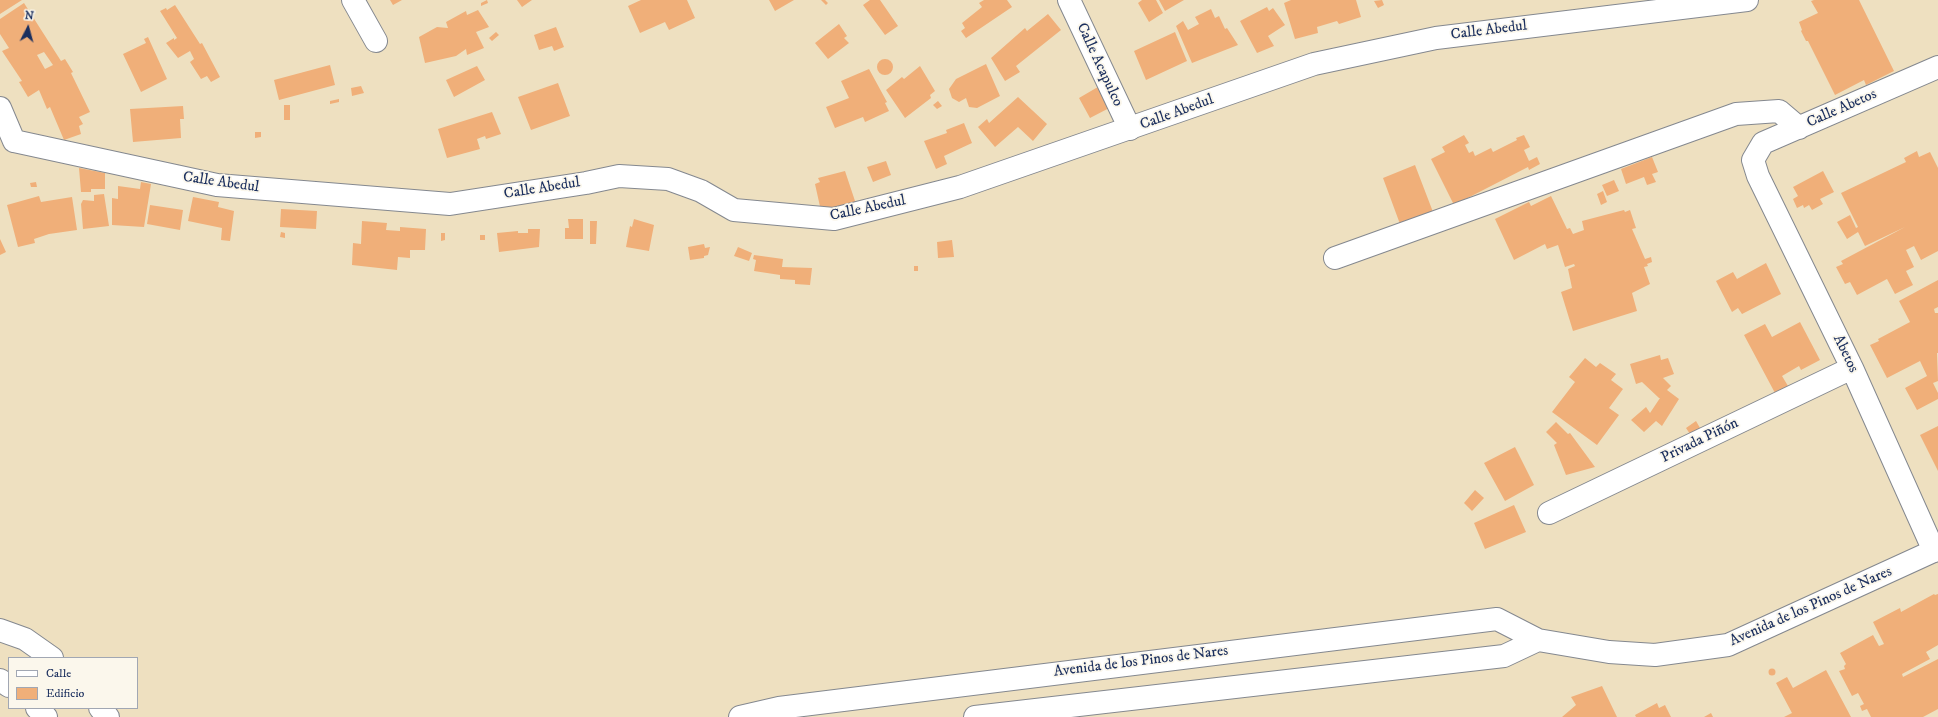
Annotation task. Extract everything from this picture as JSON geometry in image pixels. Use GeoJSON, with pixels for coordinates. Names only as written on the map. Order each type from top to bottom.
{"type":"FeatureCollection","features":[{"type":"Feature","properties":{"kind":"street"},"geometry":{"type":"LineString","coordinates":[[353,0],[376,41]]}},
{"type":"Feature","properties":{"kind":"street","name":"Calle Acapulco"},"geometry":{"type":"LineString","coordinates":[[1069,0],[1130,129]]}},
{"type":"Feature","properties":{"kind":"street","name":"Calle Abedul"},"geometry":{"type":"LineString","coordinates":[[0,108],[7,144],[217,185],[450,204],[586,183],[619,176],[668,179],[702,192],[734,210],[834,219],[960,187],[1314,64],[1421,41],[1747,0]]}},
{"type":"Feature","properties":{"kind":"street","name":"Calle Abetos"},"geometry":{"type":"LineString","coordinates":[[1753,160],[1763,143],[1938,67]]}},
{"type":"Feature","properties":{"kind":"street"},"geometry":{"type":"LineString","coordinates":[[1335,258],[1736,114],[1779,111],[1799,128]]}},
{"type":"Feature","properties":{"kind":"street","name":"Abetos"},"geometry":{"type":"LineString","coordinates":[[1753,160],[1761,183],[1852,368],[1936,550]]}},
{"type":"Feature","properties":{"kind":"street","name":"Privada Piñón"},"geometry":{"type":"LineString","coordinates":[[1549,513],[1852,368]]}},
{"type":"Feature","properties":{"kind":"street","name":"Avenida de los Pinos de Nares"},"geometry":{"type":"LineString","coordinates":[[740,717],[996,680],[1497,619],[1538,640],[1609,652],[1655,655],[1728,646],[1936,550]]}},
{"type":"Feature","properties":{"kind":"street"},"geometry":{"type":"LineString","coordinates":[[0,630],[25,639],[51,657]]}},
{"type":"Feature","properties":{"kind":"street"},"geometry":{"type":"LineString","coordinates":[[975,717],[1504,656],[1538,640]]}},
{"type":"Feature","properties":{"kind":"street"},"geometry":{"type":"LineString","coordinates":[[996,680],[997,715]]}},
{"type":"Feature","properties":{"kind":"street"},"geometry":{"type":"LineString","coordinates":[[38,709],[46,717]]}},
{"type":"Feature","properties":{"kind":"street"},"geometry":{"type":"LineString","coordinates":[[101,709],[108,717]]}},
{"type":"Feature","properties":{"kind":"building"},"geometry":{"type":"Polygon","coordinates":[[[0,0],[22,0],[0,14],[0,0]]]}},
{"type":"Feature","properties":{"kind":"building"},"geometry":{"type":"Polygon","coordinates":[[[390,0],[402,0],[393,5],[390,0]]]}},
{"type":"Feature","properties":{"kind":"building"},"geometry":{"type":"Polygon","coordinates":[[[487,0],[488,3],[481,6],[481,3],[487,0]]]}},
{"type":"Feature","properties":{"kind":"building"},"geometry":{"type":"Polygon","coordinates":[[[517,0],[532,0],[522,7],[517,0]]]}},
{"type":"Feature","properties":{"kind":"building"},"geometry":{"type":"Polygon","coordinates":[[[641,0],[687,0],[695,18],[669,30],[665,22],[640,33],[628,6],[641,0]]]}},
{"type":"Feature","properties":{"kind":"building"},"geometry":{"type":"Polygon","coordinates":[[[769,0],[794,0],[775,11],[769,0]]]}},
{"type":"Feature","properties":{"kind":"building"},"geometry":{"type":"Polygon","coordinates":[[[821,0],[825,0],[828,3],[826,5],[821,0]]]}},
{"type":"Feature","properties":{"kind":"building"},"geometry":{"type":"Polygon","coordinates":[[[870,0],[880,0],[898,26],[885,35],[863,5],[870,0]]]}},
{"type":"Feature","properties":{"kind":"building"},"geometry":{"type":"Polygon","coordinates":[[[984,0],[1007,0],[1012,7],[966,38],[961,31],[965,28],[962,23],[982,7],[979,3],[984,0]]]}},
{"type":"Feature","properties":{"kind":"building"},"geometry":{"type":"Polygon","coordinates":[[[1142,0],[1156,0],[1163,13],[1149,22],[1138,3],[1142,0]]]}},
{"type":"Feature","properties":{"kind":"building"},"geometry":{"type":"Polygon","coordinates":[[[1159,0],[1184,0],[1165,11],[1159,0]]]}},
{"type":"Feature","properties":{"kind":"building"},"geometry":{"type":"Polygon","coordinates":[[[1291,0],[1356,0],[1361,17],[1339,24],[1337,21],[1317,27],[1318,33],[1295,39],[1284,3],[1291,0]]]}},
{"type":"Feature","properties":{"kind":"building"},"geometry":{"type":"Polygon","coordinates":[[[1382,0],[1384,5],[1378,8],[1374,1],[1382,0]]]}},
{"type":"Feature","properties":{"kind":"building"},"geometry":{"type":"Polygon","coordinates":[[[1859,0],[1894,71],[1866,85],[1864,80],[1835,95],[1808,41],[1806,41],[1801,31],[1799,22],[1818,13],[1811,1],[1859,0]]]}},
{"type":"Feature","properties":{"kind":"building"},"geometry":{"type":"Polygon","coordinates":[[[24,3],[61,61],[65,59],[73,72],[71,73],[90,112],[79,117],[83,124],[79,126],[81,134],[64,140],[50,107],[47,109],[39,90],[28,97],[19,82],[22,81],[2,51],[9,48],[0,34],[0,19],[24,3]],[[44,52],[37,55],[45,69],[53,65],[44,52]]]}},
{"type":"Feature","properties":{"kind":"building"},"geometry":{"type":"Polygon","coordinates":[[[175,5],[200,44],[202,43],[220,77],[211,82],[207,76],[201,79],[190,62],[194,59],[190,51],[178,58],[166,43],[174,38],[174,40],[177,38],[160,11],[166,8],[167,10],[175,5]]]}},
{"type":"Feature","properties":{"kind":"building"},"geometry":{"type":"Polygon","coordinates":[[[1267,7],[1269,11],[1273,8],[1285,25],[1268,36],[1274,46],[1257,53],[1240,21],[1267,7]]]}},
{"type":"Feature","properties":{"kind":"building"},"geometry":{"type":"Polygon","coordinates":[[[1211,9],[1215,18],[1219,16],[1225,29],[1227,28],[1238,45],[1192,63],[1176,26],[1183,21],[1188,30],[1199,24],[1195,17],[1211,9]]]}},
{"type":"Feature","properties":{"kind":"building"},"geometry":{"type":"Polygon","coordinates":[[[478,10],[489,27],[476,32],[484,48],[467,55],[466,49],[456,56],[425,63],[419,37],[437,27],[448,28],[446,22],[466,11],[467,15],[478,10]]]}},
{"type":"Feature","properties":{"kind":"building"},"geometry":{"type":"Polygon","coordinates":[[[1048,14],[1061,30],[1016,66],[1020,72],[1005,81],[991,58],[1025,28],[1027,31],[1048,14]]]}},
{"type":"Feature","properties":{"kind":"building"},"geometry":{"type":"Polygon","coordinates":[[[839,24],[847,36],[844,38],[849,43],[828,59],[815,43],[839,24]]]}},
{"type":"Feature","properties":{"kind":"building"},"geometry":{"type":"Polygon","coordinates":[[[556,27],[564,47],[554,51],[552,46],[539,50],[534,35],[556,27]]]}},
{"type":"Feature","properties":{"kind":"building"},"geometry":{"type":"Polygon","coordinates":[[[496,32],[499,35],[492,41],[489,38],[496,32]]]}},
{"type":"Feature","properties":{"kind":"building"},"geometry":{"type":"Polygon","coordinates":[[[1175,32],[1187,61],[1146,80],[1134,51],[1175,32]]]}},
{"type":"Feature","properties":{"kind":"building"},"geometry":{"type":"Polygon","coordinates":[[[148,37],[167,79],[141,92],[123,54],[146,43],[144,39],[148,37]]]}},
{"type":"Feature","properties":{"kind":"building"},"geometry":{"type":"Polygon","coordinates":[[[885,59],[891,61],[893,67],[891,73],[885,75],[879,73],[877,67],[879,61],[885,59]]]}},
{"type":"Feature","properties":{"kind":"building"},"geometry":{"type":"Polygon","coordinates":[[[986,64],[1000,96],[977,108],[969,107],[966,98],[959,102],[952,98],[949,89],[956,79],[986,64]]]}},
{"type":"Feature","properties":{"kind":"building"},"geometry":{"type":"Polygon","coordinates":[[[330,65],[335,85],[279,100],[274,80],[330,65]]]}},
{"type":"Feature","properties":{"kind":"building"},"geometry":{"type":"Polygon","coordinates":[[[477,66],[485,80],[454,97],[446,80],[477,66]]]}},
{"type":"Feature","properties":{"kind":"building"},"geometry":{"type":"Polygon","coordinates":[[[920,66],[935,91],[930,95],[931,98],[905,118],[886,90],[902,77],[904,79],[920,66]]]}},
{"type":"Feature","properties":{"kind":"building"},"geometry":{"type":"Polygon","coordinates":[[[869,69],[887,102],[885,103],[889,111],[865,122],[863,117],[835,128],[826,107],[849,98],[841,81],[869,69]]]}},
{"type":"Feature","properties":{"kind":"building"},"geometry":{"type":"Polygon","coordinates":[[[558,83],[570,116],[531,130],[518,97],[558,83]]]}},
{"type":"Feature","properties":{"kind":"building"},"geometry":{"type":"Polygon","coordinates":[[[1103,84],[1115,105],[1090,118],[1079,98],[1103,84]]]}},
{"type":"Feature","properties":{"kind":"building"},"geometry":{"type":"Polygon","coordinates":[[[361,86],[364,93],[352,96],[351,88],[361,86]]]}},
{"type":"Feature","properties":{"kind":"building"},"geometry":{"type":"Polygon","coordinates":[[[1018,97],[1047,124],[1033,141],[1018,127],[995,147],[978,127],[987,119],[989,123],[1018,97]]]}},
{"type":"Feature","properties":{"kind":"building"},"geometry":{"type":"Polygon","coordinates":[[[339,99],[339,102],[330,104],[330,101],[339,99]]]}},
{"type":"Feature","properties":{"kind":"building"},"geometry":{"type":"Polygon","coordinates":[[[938,101],[942,106],[937,109],[933,105],[938,101]]]}},
{"type":"Feature","properties":{"kind":"building"},"geometry":{"type":"Polygon","coordinates":[[[284,105],[290,105],[290,120],[284,120],[284,105]]]}},
{"type":"Feature","properties":{"kind":"building"},"geometry":{"type":"Polygon","coordinates":[[[183,106],[184,119],[180,119],[181,138],[133,142],[130,109],[183,106]]]}},
{"type":"Feature","properties":{"kind":"building"},"geometry":{"type":"Polygon","coordinates":[[[492,112],[501,134],[486,139],[485,136],[477,139],[480,149],[447,158],[438,129],[492,112]]]}},
{"type":"Feature","properties":{"kind":"building"},"geometry":{"type":"Polygon","coordinates":[[[964,123],[972,143],[944,156],[947,164],[936,169],[924,141],[947,133],[946,130],[964,123]]]}},
{"type":"Feature","properties":{"kind":"building"},"geometry":{"type":"Polygon","coordinates":[[[255,132],[261,132],[261,137],[255,138],[255,132]]]}},
{"type":"Feature","properties":{"kind":"building"},"geometry":{"type":"Polygon","coordinates":[[[1464,135],[1469,143],[1465,145],[1469,153],[1473,151],[1475,156],[1491,148],[1493,152],[1517,140],[1516,138],[1524,135],[1530,147],[1524,150],[1529,161],[1537,157],[1540,164],[1529,170],[1528,167],[1454,205],[1431,159],[1445,152],[1442,147],[1464,135]]]}},
{"type":"Feature","properties":{"kind":"building"},"geometry":{"type":"Polygon","coordinates":[[[1917,151],[1919,157],[1930,152],[1938,168],[1938,251],[1921,260],[1914,246],[1906,250],[1914,267],[1906,271],[1913,285],[1895,294],[1887,279],[1857,295],[1850,282],[1845,284],[1836,267],[1843,264],[1841,261],[1905,227],[1865,246],[1858,232],[1847,239],[1837,222],[1850,215],[1856,228],[1858,227],[1841,193],[1906,162],[1904,158],[1917,151]]]}},
{"type":"Feature","properties":{"kind":"building"},"geometry":{"type":"Polygon","coordinates":[[[1652,157],[1658,172],[1652,174],[1656,182],[1647,185],[1644,177],[1626,184],[1621,169],[1652,157]]]}},
{"type":"Feature","properties":{"kind":"building"},"geometry":{"type":"Polygon","coordinates":[[[886,161],[891,175],[873,182],[867,167],[886,161]]]}},
{"type":"Feature","properties":{"kind":"building"},"geometry":{"type":"Polygon","coordinates":[[[1415,165],[1433,212],[1400,224],[1383,178],[1415,165]]]}},
{"type":"Feature","properties":{"kind":"building"},"geometry":{"type":"Polygon","coordinates":[[[79,168],[105,173],[105,189],[91,189],[91,192],[81,192],[79,168]]]}},
{"type":"Feature","properties":{"kind":"building"},"geometry":{"type":"Polygon","coordinates":[[[845,171],[856,204],[821,211],[815,184],[820,182],[818,178],[845,171]]]}},
{"type":"Feature","properties":{"kind":"building"},"geometry":{"type":"Polygon","coordinates":[[[1823,171],[1834,192],[1820,199],[1823,204],[1812,210],[1809,205],[1804,208],[1803,205],[1797,208],[1793,199],[1798,196],[1793,187],[1823,171]]]}},
{"type":"Feature","properties":{"kind":"building"},"geometry":{"type":"Polygon","coordinates":[[[1614,180],[1619,191],[1607,196],[1602,185],[1614,180]]]}},
{"type":"Feature","properties":{"kind":"building"},"geometry":{"type":"Polygon","coordinates":[[[36,182],[37,187],[31,187],[30,183],[36,182]]]}},
{"type":"Feature","properties":{"kind":"building"},"geometry":{"type":"Polygon","coordinates":[[[141,182],[151,184],[144,227],[112,225],[112,198],[118,199],[118,186],[140,189],[141,182]]]}},
{"type":"Feature","properties":{"kind":"building"},"geometry":{"type":"Polygon","coordinates":[[[1603,191],[1607,202],[1601,205],[1597,194],[1603,191]]]}},
{"type":"Feature","properties":{"kind":"building"},"geometry":{"type":"Polygon","coordinates":[[[104,194],[109,226],[83,229],[81,204],[83,200],[94,201],[94,195],[104,194]]]}},
{"type":"Feature","properties":{"kind":"building"},"geometry":{"type":"Polygon","coordinates":[[[39,196],[41,202],[72,197],[77,230],[49,234],[34,239],[35,243],[18,247],[7,205],[39,196]]]}},
{"type":"Feature","properties":{"kind":"building"},"geometry":{"type":"Polygon","coordinates":[[[1551,196],[1567,229],[1570,228],[1573,234],[1584,230],[1582,221],[1624,210],[1625,212],[1630,210],[1636,228],[1632,229],[1645,259],[1651,257],[1652,262],[1647,264],[1648,266],[1644,267],[1650,284],[1632,293],[1637,311],[1573,331],[1561,292],[1572,288],[1568,269],[1575,266],[1574,264],[1565,267],[1558,245],[1547,249],[1545,244],[1514,260],[1495,219],[1529,202],[1531,206],[1551,196]]]}},
{"type":"Feature","properties":{"kind":"building"},"geometry":{"type":"Polygon","coordinates":[[[193,197],[219,202],[218,207],[234,211],[230,241],[221,240],[222,228],[188,221],[193,197]]]}},
{"type":"Feature","properties":{"kind":"building"},"geometry":{"type":"Polygon","coordinates":[[[150,205],[183,210],[180,230],[147,224],[150,205]]]}},
{"type":"Feature","properties":{"kind":"building"},"geometry":{"type":"Polygon","coordinates":[[[281,209],[317,211],[316,229],[280,227],[281,209]]]}},
{"type":"Feature","properties":{"kind":"building"},"geometry":{"type":"Polygon","coordinates":[[[568,219],[583,219],[583,239],[565,239],[565,228],[569,228],[568,219]]]}},
{"type":"Feature","properties":{"kind":"building"},"geometry":{"type":"Polygon","coordinates":[[[634,219],[654,225],[649,251],[626,247],[630,226],[632,227],[634,219]]]}},
{"type":"Feature","properties":{"kind":"building"},"geometry":{"type":"Polygon","coordinates":[[[362,221],[387,223],[386,230],[400,231],[400,227],[426,229],[425,250],[410,250],[410,258],[398,257],[397,270],[352,265],[353,243],[361,244],[362,221]]]}},
{"type":"Feature","properties":{"kind":"building"},"geometry":{"type":"Polygon","coordinates":[[[590,221],[597,221],[596,244],[590,244],[590,221]]]}},
{"type":"Feature","properties":{"kind":"building"},"geometry":{"type":"Polygon","coordinates":[[[528,229],[540,229],[539,247],[499,252],[497,233],[518,231],[518,233],[528,233],[528,229]]]}},
{"type":"Feature","properties":{"kind":"building"},"geometry":{"type":"Polygon","coordinates":[[[281,232],[285,233],[285,238],[280,237],[281,232]]]}},
{"type":"Feature","properties":{"kind":"building"},"geometry":{"type":"Polygon","coordinates":[[[441,233],[445,233],[445,240],[441,241],[441,233]]]}},
{"type":"Feature","properties":{"kind":"building"},"geometry":{"type":"Polygon","coordinates":[[[480,235],[485,235],[485,240],[480,240],[480,235]]]}},
{"type":"Feature","properties":{"kind":"building"},"geometry":{"type":"Polygon","coordinates":[[[0,239],[6,252],[0,255],[0,239]]]}},
{"type":"Feature","properties":{"kind":"building"},"geometry":{"type":"Polygon","coordinates":[[[952,240],[954,257],[938,258],[937,242],[952,240]]]}},
{"type":"Feature","properties":{"kind":"building"},"geometry":{"type":"Polygon","coordinates":[[[704,244],[705,248],[710,247],[708,255],[704,256],[704,258],[690,260],[688,247],[704,244]]]}},
{"type":"Feature","properties":{"kind":"building"},"geometry":{"type":"Polygon","coordinates":[[[738,247],[752,253],[749,261],[734,256],[738,247]]]}},
{"type":"Feature","properties":{"kind":"building"},"geometry":{"type":"Polygon","coordinates":[[[754,255],[783,259],[782,267],[812,268],[810,285],[795,284],[795,280],[780,279],[780,275],[754,271],[756,260],[753,259],[754,255]]]}},
{"type":"Feature","properties":{"kind":"building"},"geometry":{"type":"Polygon","coordinates":[[[1766,263],[1781,294],[1742,314],[1738,308],[1732,312],[1716,281],[1733,272],[1737,279],[1766,263]]]}},
{"type":"Feature","properties":{"kind":"building"},"geometry":{"type":"Polygon","coordinates":[[[914,266],[918,266],[918,271],[914,271],[914,266]]]}},
{"type":"Feature","properties":{"kind":"building"},"geometry":{"type":"Polygon","coordinates":[[[1938,280],[1938,307],[1934,309],[1935,313],[1938,313],[1938,381],[1933,383],[1938,393],[1938,399],[1917,410],[1905,388],[1927,376],[1920,361],[1887,378],[1870,345],[1879,341],[1878,339],[1910,322],[1899,301],[1938,280]]]}},
{"type":"Feature","properties":{"kind":"building"},"geometry":{"type":"Polygon","coordinates":[[[1800,322],[1820,360],[1801,370],[1799,366],[1782,376],[1788,386],[1775,393],[1744,335],[1765,324],[1772,337],[1800,322]]]}},
{"type":"Feature","properties":{"kind":"building"},"geometry":{"type":"Polygon","coordinates":[[[1660,355],[1661,360],[1668,358],[1674,374],[1663,378],[1671,386],[1667,390],[1679,399],[1662,426],[1656,421],[1644,432],[1631,420],[1646,407],[1650,413],[1660,398],[1642,382],[1636,384],[1630,364],[1660,355]]]}},
{"type":"Feature","properties":{"kind":"building"},"geometry":{"type":"Polygon","coordinates":[[[1585,358],[1596,367],[1600,363],[1616,374],[1611,380],[1623,389],[1609,408],[1619,415],[1597,445],[1552,412],[1575,382],[1569,377],[1585,358]]]}},
{"type":"Feature","properties":{"kind":"building"},"geometry":{"type":"Polygon","coordinates":[[[1696,421],[1700,428],[1690,434],[1686,428],[1696,421]]]}},
{"type":"Feature","properties":{"kind":"building"},"geometry":{"type":"Polygon","coordinates":[[[1556,422],[1568,434],[1570,433],[1595,467],[1566,475],[1554,445],[1557,443],[1546,432],[1556,422]]]}},
{"type":"Feature","properties":{"kind":"building"},"geometry":{"type":"Polygon","coordinates":[[[1938,426],[1938,471],[1920,435],[1938,426]]]}},
{"type":"Feature","properties":{"kind":"building"},"geometry":{"type":"Polygon","coordinates":[[[1515,447],[1534,485],[1505,501],[1484,463],[1515,447]]]}},
{"type":"Feature","properties":{"kind":"building"},"geometry":{"type":"Polygon","coordinates":[[[1475,490],[1484,498],[1472,511],[1464,503],[1475,490]]]}},
{"type":"Feature","properties":{"kind":"building"},"geometry":{"type":"Polygon","coordinates":[[[1514,505],[1526,532],[1485,549],[1474,523],[1514,505]]]}},
{"type":"Feature","properties":{"kind":"building"},"geometry":{"type":"Polygon","coordinates":[[[1934,594],[1938,594],[1938,645],[1926,652],[1930,659],[1902,674],[1903,677],[1938,659],[1938,709],[1923,717],[1871,717],[1867,709],[1862,711],[1860,706],[1864,704],[1858,693],[1852,696],[1839,671],[1845,669],[1844,666],[1846,664],[1840,653],[1873,635],[1879,646],[1884,644],[1873,622],[1900,608],[1901,612],[1934,594]]]}},
{"type":"Feature","properties":{"kind":"building"},"geometry":{"type":"Polygon","coordinates":[[[1772,669],[1775,672],[1772,675],[1769,672],[1772,669]]]}},
{"type":"Feature","properties":{"kind":"building"},"geometry":{"type":"Polygon","coordinates":[[[1826,670],[1851,717],[1784,717],[1792,713],[1776,683],[1787,677],[1793,688],[1826,670]]]}},
{"type":"Feature","properties":{"kind":"building"},"geometry":{"type":"Polygon","coordinates":[[[1602,686],[1617,717],[1562,717],[1576,705],[1571,697],[1602,686]]]}},
{"type":"Feature","properties":{"kind":"building"},"geometry":{"type":"Polygon","coordinates":[[[1657,703],[1659,708],[1665,705],[1671,717],[1636,717],[1635,715],[1657,703]]]}},
{"type":"Feature","properties":{"kind":"building"},"geometry":{"type":"Polygon","coordinates":[[[1711,713],[1713,717],[1704,717],[1711,713]]]}}]}
